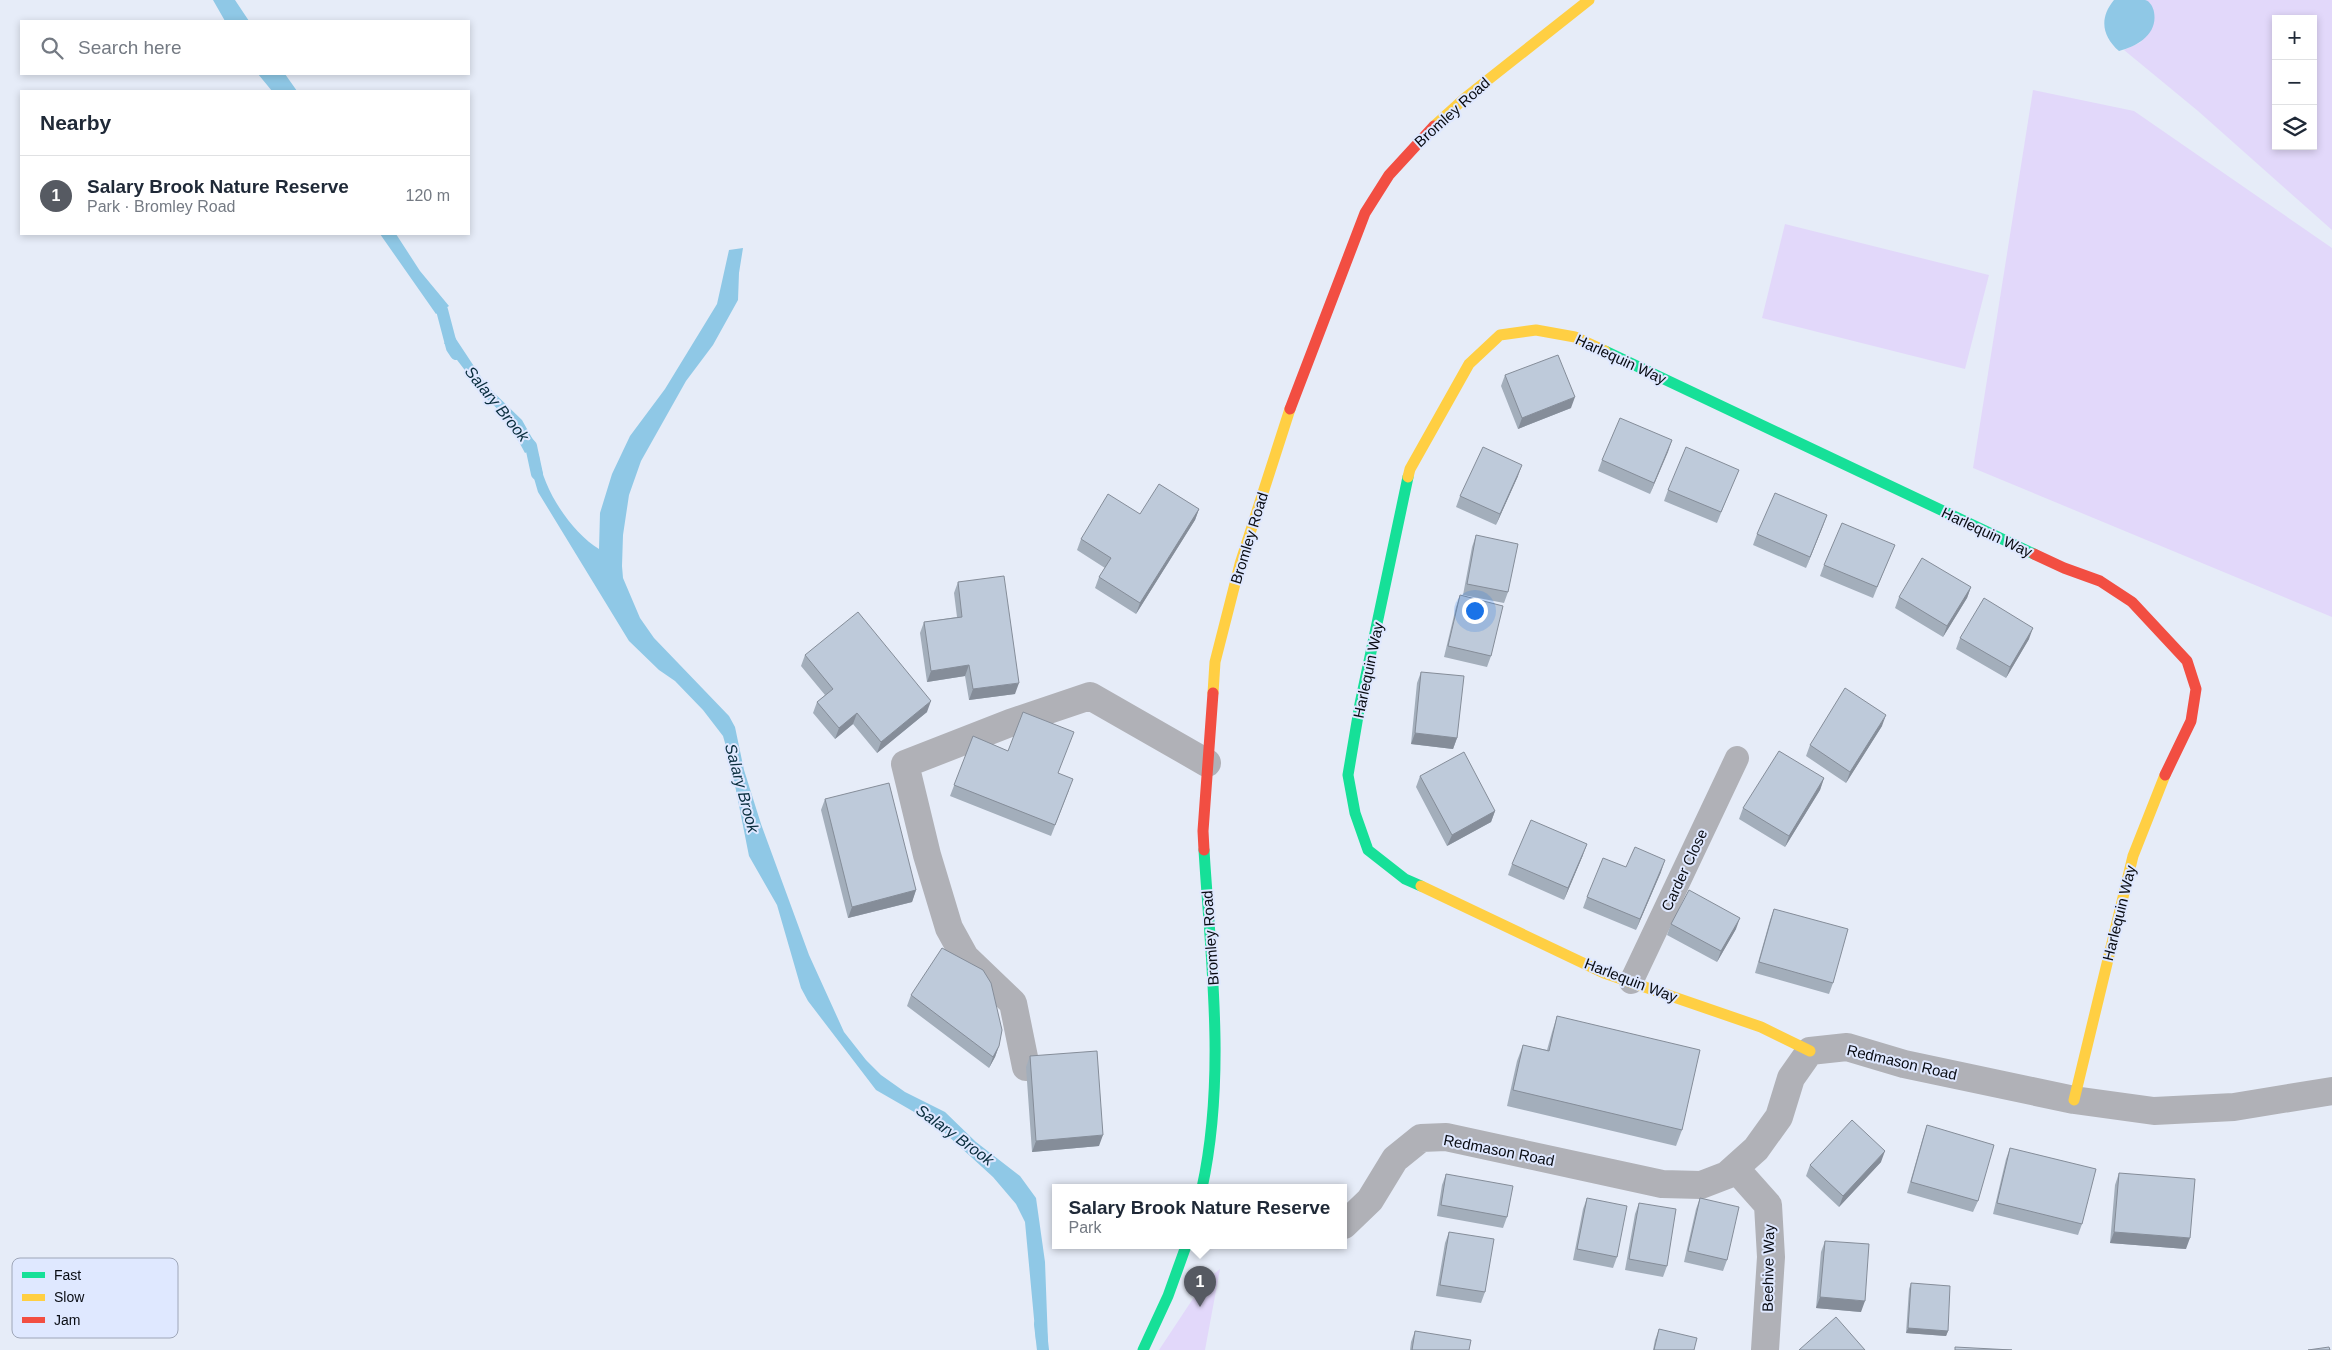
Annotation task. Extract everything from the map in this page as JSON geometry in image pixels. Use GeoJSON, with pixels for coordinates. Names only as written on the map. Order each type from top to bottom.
{"type":"FeatureCollection","features":[{"type":"Feature","properties":{"kind":"street","name":"Bromley Road"},"geometry":{"type":"LineString","coordinates":[[1203,1184],[1214,1115],[1218,1035],[1214,1013],[1203,831],[1215,662],[1240,564],[1290,409],[1365,213],[1389,175],[1425,134],[1465,98],[1589,0]]}},
{"type":"Feature","properties":{"kind":"street","name":"Harlequin Way"},"geometry":{"type":"LineString","coordinates":[[1810,1051],[1761,1027],[1604,973],[1475,911],[1405,880],[1368,850],[1354,813],[1348,775],[1360,704],[1410,469],[1469,364],[1500,335],[1536,330],[1575,337],[2064,568],[2100,581],[2132,602],[2187,660],[2196,689],[2191,721],[2169,766],[2133,856],[2074,1100]]}},
{"type":"Feature","properties":{"kind":"street"},"geometry":{"type":"LineString","coordinates":[[1026,1067],[1013,1003],[965,957],[949,928],[927,855],[905,764],[1010,723],[1090,696],[1207,763]]}},
{"type":"Feature","properties":{"kind":"street","name":"Redmason Road"},"geometry":{"type":"LineString","coordinates":[[1347,1222],[1370,1200],[1395,1159],[1421,1138],[1446,1137],[1662,1184],[1700,1184],[1727,1175],[1756,1149],[1778,1117],[1791,1078],[1810,1051],[1847,1047],[1904,1064],[2074,1100],[2154,1111],[2234,1107],[2332,1091]]}},
{"type":"Feature","properties":{"kind":"street","name":"Beehive Way"},"geometry":{"type":"LineString","coordinates":[[1735,1168],[1768,1205],[1771,1257],[1765,1350]]}},
{"type":"Feature","properties":{"kind":"street"},"geometry":{"type":"LineString","coordinates":[[1143,1350],[1168,1296],[1185,1249]]}},
{"type":"Feature","properties":{"kind":"lane","name":"Carder Close"},"geometry":{"type":"LineString","coordinates":[[1631,982],[1737,758]]}},
{"type":"Feature","properties":{"kind":"shaded area"},"geometry":{"type":"Polygon","coordinates":[[[2146,0],[2332,0],[2332,230],[2198,111],[2124,50],[2141,42],[2151,4],[2146,0]]]}},
{"type":"Feature","properties":{"kind":"shaded area"},"geometry":{"type":"Polygon","coordinates":[[[2033,90],[2134,111],[2332,248],[2332,617],[1973,468],[2033,90]]]}},
{"type":"Feature","properties":{"kind":"shaded area"},"geometry":{"type":"Polygon","coordinates":[[[1785,224],[1989,275],[1965,369],[1762,318],[1785,224]]]}},
{"type":"Feature","properties":{"kind":"shaded area"},"geometry":{"type":"Polygon","coordinates":[[[1220,1269],[1205,1350],[1159,1350],[1204,1282],[1220,1269]]]}},
{"type":"Feature","properties":{"kind":"water"},"geometry":{"type":"Polygon","coordinates":[[[213,0],[235,0],[248,20],[224,20],[213,0]]]}},
{"type":"Feature","properties":{"kind":"water"},"geometry":{"type":"Polygon","coordinates":[[[2114,0],[2145,0],[2151,4],[2154,12],[2153,27],[2150,33],[2133,46],[2119,51],[2109,39],[2104,27],[2106,13],[2114,0]]]}},
{"type":"Feature","properties":{"kind":"water"},"geometry":{"type":"Polygon","coordinates":[[[259,75],[286,75],[296,90],[271,90],[259,75]]]}},
{"type":"Feature","properties":{"kind":"water"},"geometry":{"type":"Polygon","coordinates":[[[381,235],[397,235],[420,271],[449,306],[436,314],[381,235]]]}},
{"type":"Feature","properties":{"kind":"water"},"geometry":{"type":"Polygon","coordinates":[[[743,248],[739,273],[738,300],[713,345],[686,381],[641,461],[629,495],[623,535],[623,578],[640,618],[654,638],[729,716],[735,727],[744,770],[761,824],[809,955],[844,1032],[866,1060],[881,1075],[905,1092],[945,1112],[976,1142],[1020,1176],[1036,1198],[1045,1262],[1048,1342],[1036,1340],[1025,1222],[1016,1204],[993,1177],[935,1124],[876,1090],[808,1001],[801,988],[777,905],[749,856],[730,760],[723,736],[703,710],[675,681],[659,670],[629,641],[538,492],[529,461],[539,456],[546,482],[560,508],[578,532],[599,549],[600,513],[612,474],[630,436],[665,389],[717,304],[729,250],[743,248]]]}},
{"type":"Feature","properties":{"kind":"water"},"geometry":{"type":"Polygon","coordinates":[[[454,336],[487,386],[522,420],[537,447],[525,453],[505,416],[487,399],[444,343],[454,336]]]}},
{"type":"Feature","properties":{"kind":"building"},"geometry":{"type":"Polygon","coordinates":[[[1558,355],[1575,397],[1522,418],[1505,375],[1558,355]]]}},
{"type":"Feature","properties":{"kind":"building"},"geometry":{"type":"Polygon","coordinates":[[[1620,418],[1672,440],[1654,483],[1602,460],[1620,418]]]}},
{"type":"Feature","properties":{"kind":"building"},"geometry":{"type":"Polygon","coordinates":[[[1483,447],[1522,465],[1500,514],[1460,496],[1483,447]]]}},
{"type":"Feature","properties":{"kind":"building"},"geometry":{"type":"Polygon","coordinates":[[[1686,447],[1739,470],[1721,512],[1668,490],[1686,447]]]}},
{"type":"Feature","properties":{"kind":"building"},"geometry":{"type":"Polygon","coordinates":[[[1159,484],[1199,509],[1140,603],[1099,577],[1111,558],[1081,539],[1108,494],[1140,514],[1159,484]]]}},
{"type":"Feature","properties":{"kind":"building"},"geometry":{"type":"Polygon","coordinates":[[[1775,493],[1827,515],[1810,557],[1757,534],[1775,493]]]}},
{"type":"Feature","properties":{"kind":"building"},"geometry":{"type":"Polygon","coordinates":[[[1842,523],[1895,545],[1877,587],[1824,565],[1842,523]]]}},
{"type":"Feature","properties":{"kind":"building"},"geometry":{"type":"Polygon","coordinates":[[[1476,535],[1518,544],[1508,592],[1467,584],[1476,535]]]}},
{"type":"Feature","properties":{"kind":"building"},"geometry":{"type":"Polygon","coordinates":[[[1922,558],[1971,587],[1947,626],[1899,597],[1922,558]]]}},
{"type":"Feature","properties":{"kind":"building"},"geometry":{"type":"Polygon","coordinates":[[[1004,576],[1019,683],[973,689],[969,665],[931,671],[924,622],[962,617],[958,582],[1004,576]]]}},
{"type":"Feature","properties":{"kind":"building"},"geometry":{"type":"Polygon","coordinates":[[[1460,595],[1503,606],[1491,656],[1448,646],[1460,595]]]}},
{"type":"Feature","properties":{"kind":"building"},"geometry":{"type":"Polygon","coordinates":[[[1984,598],[2033,628],[2010,667],[1960,638],[1984,598]]]}},
{"type":"Feature","properties":{"kind":"building"},"geometry":{"type":"Polygon","coordinates":[[[858,612],[931,701],[881,742],[857,713],[839,728],[817,702],[833,689],[805,655],[858,612]]]}},
{"type":"Feature","properties":{"kind":"building"},"geometry":{"type":"Polygon","coordinates":[[[1421,672],[1464,676],[1457,738],[1415,733],[1421,672]]]}},
{"type":"Feature","properties":{"kind":"building"},"geometry":{"type":"Polygon","coordinates":[[[1845,688],[1886,715],[1850,772],[1810,745],[1845,688]]]}},
{"type":"Feature","properties":{"kind":"building"},"geometry":{"type":"Polygon","coordinates":[[[1023,712],[1074,732],[1058,773],[1073,779],[1055,825],[954,785],[973,736],[1008,751],[1023,712]]]}},
{"type":"Feature","properties":{"kind":"building"},"geometry":{"type":"Polygon","coordinates":[[[1779,751],[1824,778],[1789,836],[1743,808],[1779,751]]]}},
{"type":"Feature","properties":{"kind":"building"},"geometry":{"type":"Polygon","coordinates":[[[1464,752],[1495,811],[1452,835],[1420,776],[1464,752]]]}},
{"type":"Feature","properties":{"kind":"building"},"geometry":{"type":"Polygon","coordinates":[[[889,783],[916,890],[852,907],[825,799],[889,783]]]}},
{"type":"Feature","properties":{"kind":"building"},"geometry":{"type":"Polygon","coordinates":[[[1531,820],[1587,844],[1568,888],[1512,864],[1531,820]]]}},
{"type":"Feature","properties":{"kind":"building"},"geometry":{"type":"Polygon","coordinates":[[[1635,847],[1665,860],[1640,919],[1587,897],[1603,858],[1626,867],[1635,847]]]}},
{"type":"Feature","properties":{"kind":"building"},"geometry":{"type":"Polygon","coordinates":[[[1689,890],[1740,918],[1721,951],[1671,924],[1689,890]]]}},
{"type":"Feature","properties":{"kind":"building"},"geometry":{"type":"Polygon","coordinates":[[[1774,909],[1848,929],[1833,983],[1759,962],[1774,909]]]}},
{"type":"Feature","properties":{"kind":"building"},"geometry":{"type":"Polygon","coordinates":[[[942,948],[983,970],[991,983],[1002,1030],[999,1046],[993,1057],[911,995],[942,948]]]}},
{"type":"Feature","properties":{"kind":"building"},"geometry":{"type":"Polygon","coordinates":[[[1557,1016],[1700,1050],[1682,1130],[1513,1090],[1523,1045],[1549,1051],[1557,1016]]]}},
{"type":"Feature","properties":{"kind":"building"},"geometry":{"type":"Polygon","coordinates":[[[1097,1051],[1103,1135],[1036,1141],[1030,1056],[1097,1051]]]}},
{"type":"Feature","properties":{"kind":"building"},"geometry":{"type":"Polygon","coordinates":[[[1852,1120],[1885,1151],[1843,1196],[1810,1165],[1852,1120]]]}},
{"type":"Feature","properties":{"kind":"building"},"geometry":{"type":"Polygon","coordinates":[[[1927,1125],[1994,1145],[1978,1201],[1911,1182],[1927,1125]]]}},
{"type":"Feature","properties":{"kind":"building"},"geometry":{"type":"Polygon","coordinates":[[[2010,1148],[2096,1169],[2082,1224],[1997,1203],[2010,1148]]]}},
{"type":"Feature","properties":{"kind":"building"},"geometry":{"type":"Polygon","coordinates":[[[2119,1173],[2195,1179],[2190,1238],[2114,1232],[2119,1173]]]}},
{"type":"Feature","properties":{"kind":"building"},"geometry":{"type":"Polygon","coordinates":[[[1446,1174],[1513,1186],[1507,1217],[1441,1205],[1446,1174]]]}},
{"type":"Feature","properties":{"kind":"building"},"geometry":{"type":"Polygon","coordinates":[[[1587,1198],[1627,1206],[1617,1257],[1577,1249],[1587,1198]]]}},
{"type":"Feature","properties":{"kind":"building"},"geometry":{"type":"Polygon","coordinates":[[[1700,1198],[1739,1207],[1727,1260],[1688,1251],[1700,1198]]]}},
{"type":"Feature","properties":{"kind":"building"},"geometry":{"type":"Polygon","coordinates":[[[1639,1203],[1676,1209],[1667,1266],[1629,1259],[1639,1203]]]}},
{"type":"Feature","properties":{"kind":"building"},"geometry":{"type":"Polygon","coordinates":[[[1449,1232],[1494,1239],[1485,1292],[1440,1285],[1449,1232]]]}},
{"type":"Feature","properties":{"kind":"building"},"geometry":{"type":"Polygon","coordinates":[[[1825,1241],[1869,1244],[1865,1301],[1820,1297],[1825,1241]]]}},
{"type":"Feature","properties":{"kind":"building"},"geometry":{"type":"Polygon","coordinates":[[[1911,1283],[1950,1286],[1948,1331],[1908,1328],[1911,1283]]]}},
{"type":"Feature","properties":{"kind":"building"},"geometry":{"type":"Polygon","coordinates":[[[1836,1317],[1865,1350],[1799,1350],[1836,1317]]]}},
{"type":"Feature","properties":{"kind":"building"},"geometry":{"type":"Polygon","coordinates":[[[1659,1329],[1697,1338],[1694,1350],[1654,1350],[1659,1329]]]}},
{"type":"Feature","properties":{"kind":"building"},"geometry":{"type":"Polygon","coordinates":[[[1415,1331],[1471,1340],[1469,1350],[1412,1350],[1415,1331]]]}},
{"type":"Feature","properties":{"kind":"building"},"geometry":{"type":"Polygon","coordinates":[[[1955,1347],[2012,1350],[1955,1350],[1955,1347]]]}},
{"type":"Feature","properties":{"kind":"building"},"geometry":{"type":"Polygon","coordinates":[[[2329,1347],[2330,1350],[2308,1350],[2329,1347]]]}},
{"type":"Feature","properties":{"kind":"waterway","name":"Salary Brook"},"geometry":{"type":"LineString","coordinates":[[433,297],[442,310],[452,348],[456,354]]}},
{"type":"Feature","properties":{"kind":"waterway","name":"Salary Brook"},"geometry":{"type":"LineString","coordinates":[[522,436],[531,446],[537,474]]}},
{"type":"Feature","properties":{"kind":"waterway","name":"Salary Brook"},"geometry":{"type":"LineString","coordinates":[[1040,1324],[1043,1350]]}},
{"type":"Feature","properties":{"kind":"traffic: fast"},"geometry":{"type":"LineString","coordinates":[[1605,351],[2034,554]]}},
{"type":"Feature","properties":{"kind":"traffic: fast"},"geometry":{"type":"LineString","coordinates":[[1408,477],[1360,704],[1348,775],[1355,813],[1368,850],[1405,879],[1421,886]]}},
{"type":"Feature","properties":{"kind":"traffic: fast"},"geometry":{"type":"LineString","coordinates":[[1203,1184],[1209,1146],[1215,1062],[1213,977],[1204,850]]}},
{"type":"Feature","properties":{"kind":"traffic: fast"},"geometry":{"type":"LineString","coordinates":[[1143,1350],[1168,1296],[1185,1249]]}},
{"type":"Feature","properties":{"kind":"traffic: slow"},"geometry":{"type":"LineString","coordinates":[[1434,126],[1465,98],[1589,0]]}},
{"type":"Feature","properties":{"kind":"traffic: slow"},"geometry":{"type":"LineString","coordinates":[[1408,477],[1410,469],[1469,364],[1500,335],[1536,330],[1575,337],[1605,351]]}},
{"type":"Feature","properties":{"kind":"traffic: slow"},"geometry":{"type":"LineString","coordinates":[[1213,693],[1215,662],[1240,564],[1290,409]]}},
{"type":"Feature","properties":{"kind":"traffic: slow"},"geometry":{"type":"LineString","coordinates":[[2074,1100],[2133,856],[2165,775]]}},
{"type":"Feature","properties":{"kind":"traffic: slow"},"geometry":{"type":"LineString","coordinates":[[1421,886],[1604,973],[1761,1027],[1810,1051]]}},
{"type":"Feature","properties":{"kind":"traffic: jam"},"geometry":{"type":"LineString","coordinates":[[1290,409],[1365,213],[1389,175],[1434,126]]}},
{"type":"Feature","properties":{"kind":"traffic: jam"},"geometry":{"type":"LineString","coordinates":[[2034,554],[2064,568],[2100,581],[2132,602],[2187,661],[2196,689],[2191,721],[2165,775]]}},
{"type":"Feature","properties":{"kind":"traffic: jam"},"geometry":{"type":"LineString","coordinates":[[1204,850],[1203,831],[1213,693]]}},
{"type":"Feature","properties":{"kind":"place","name":"Salary Brook Nature Reserve"},"geometry":{"type":"Point","coordinates":[1200,1307]}}]}
